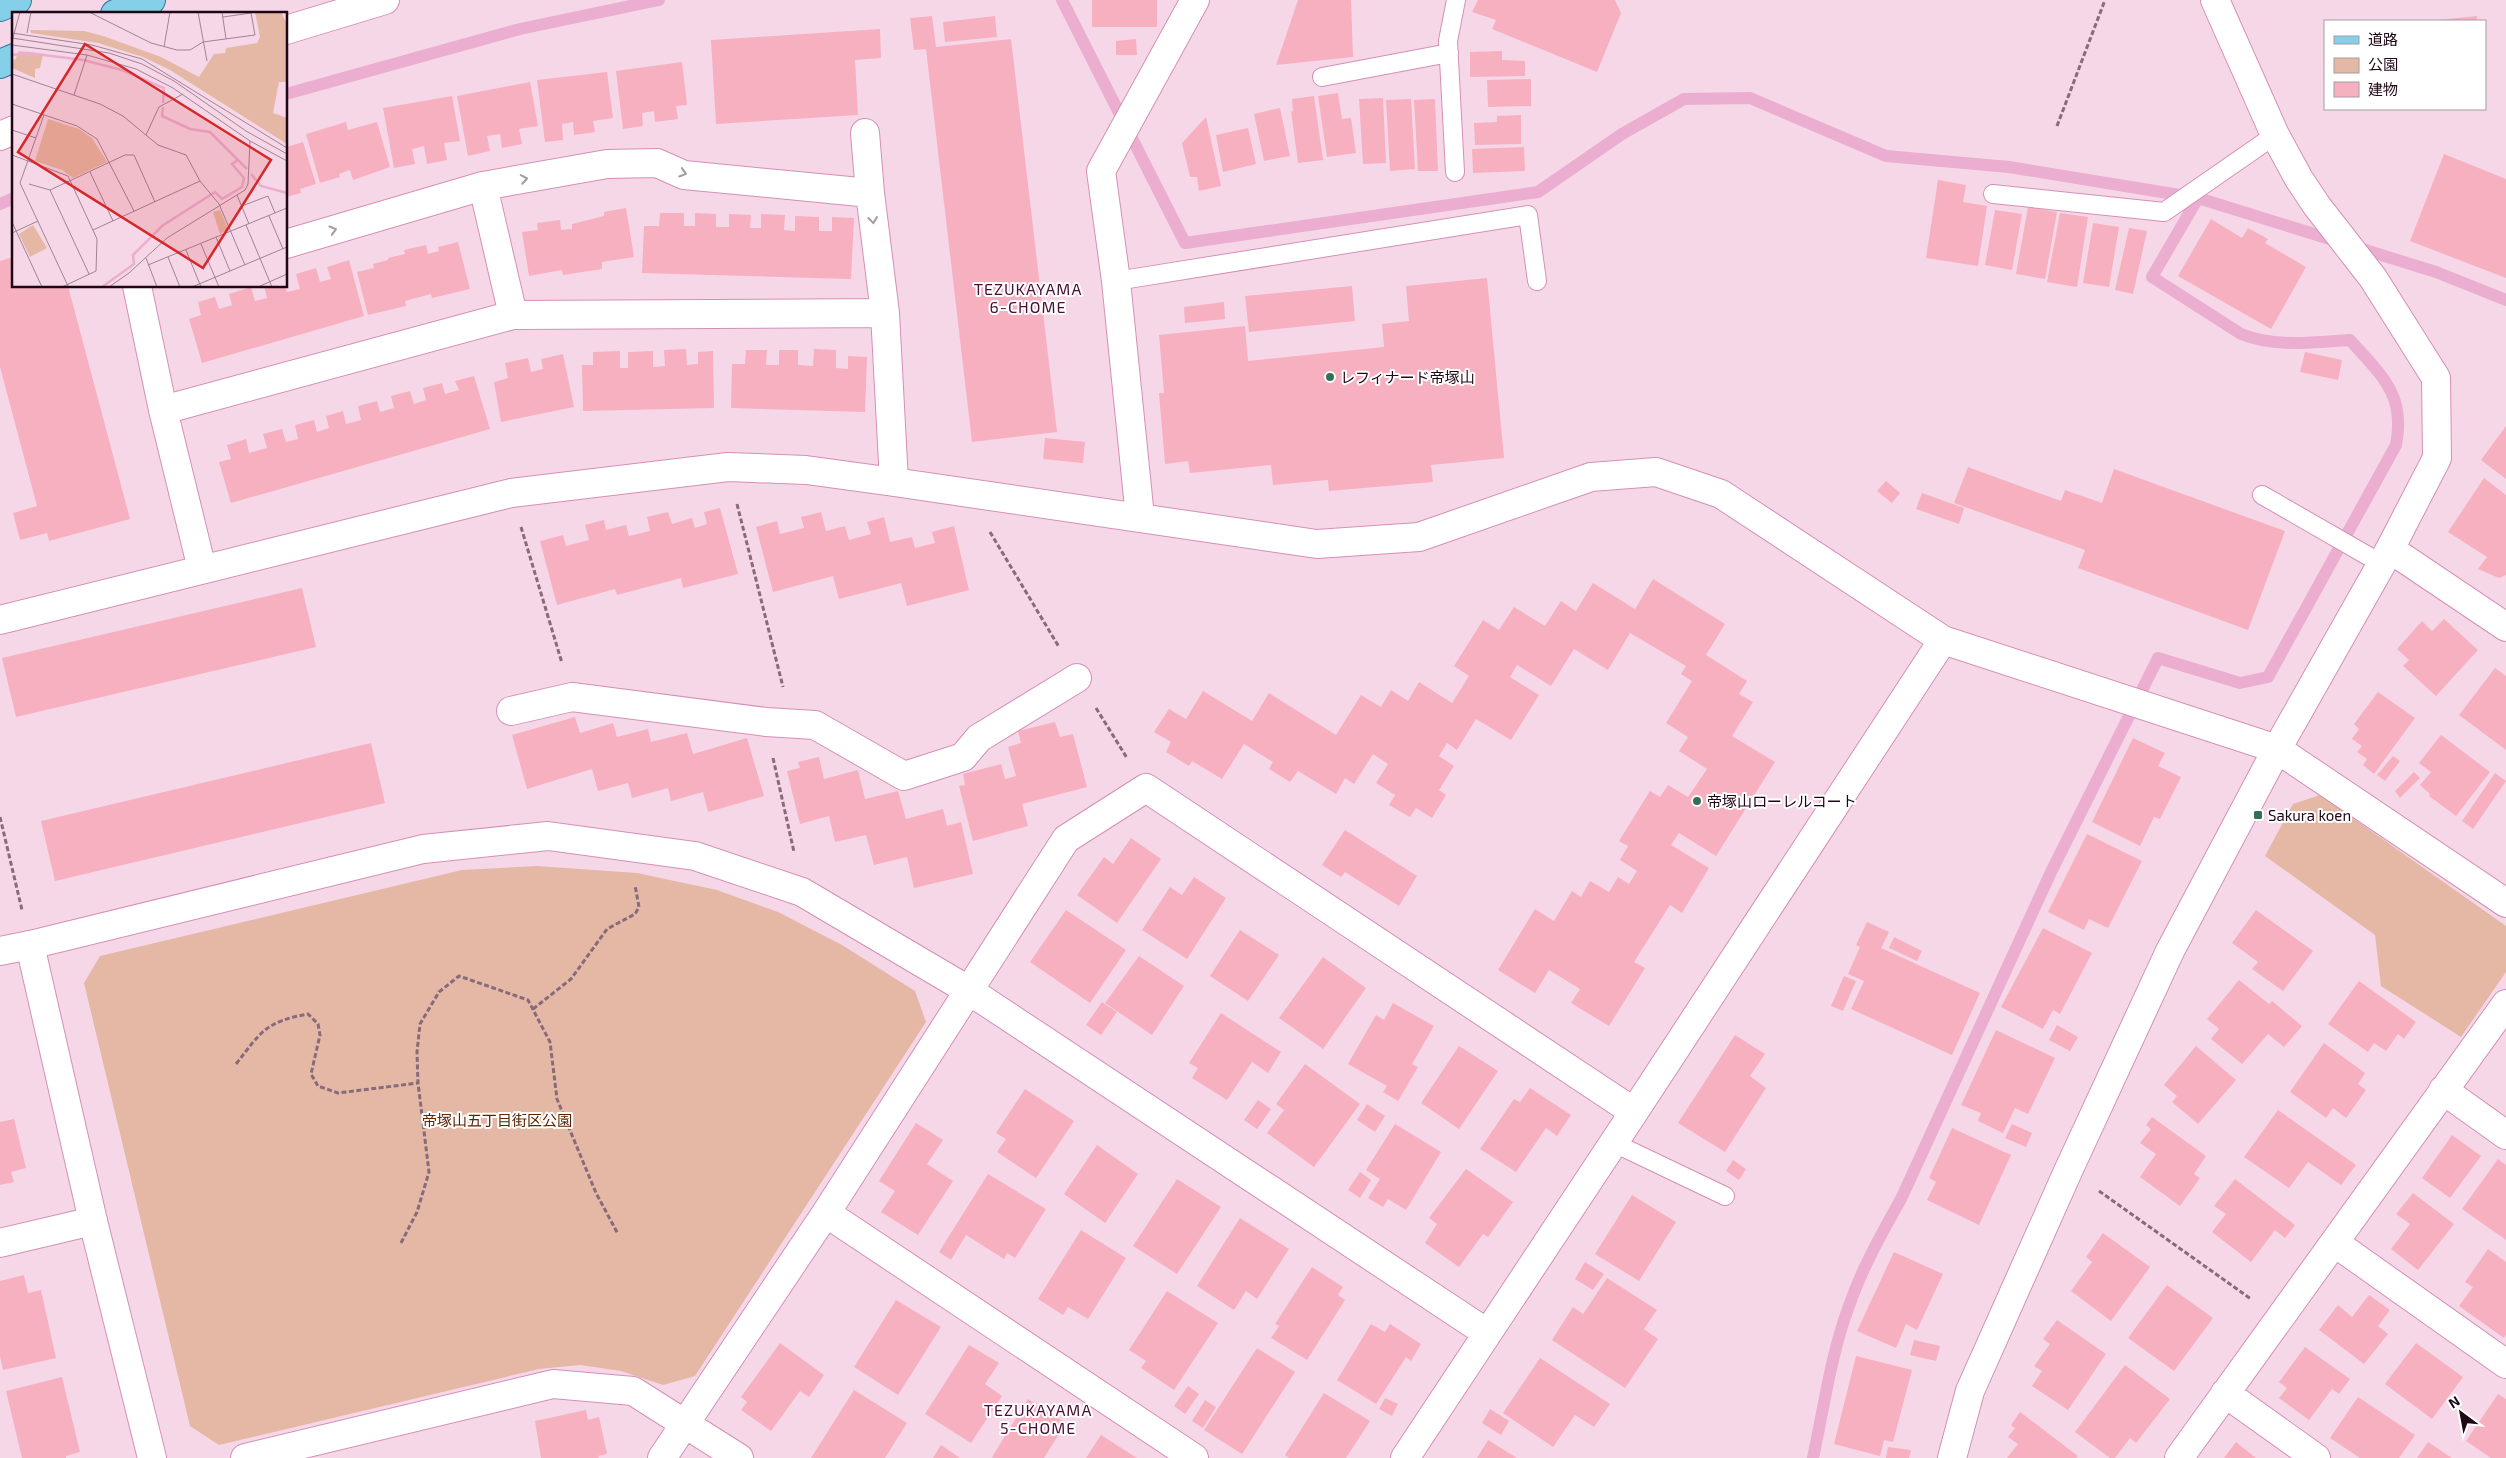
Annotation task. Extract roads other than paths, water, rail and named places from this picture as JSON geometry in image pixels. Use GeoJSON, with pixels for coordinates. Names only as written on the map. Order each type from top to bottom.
{"type":"FeatureCollection","features":[{"type":"Feature","properties":{"kind":"main road"},"geometry":{"type":"LineString","coordinates":[[0,8],[16,0]]}},
{"type":"Feature","properties":{"kind":"main road"},"geometry":{"type":"LineString","coordinates":[[120,12],[151,0]]}},
{"type":"Feature","properties":{"kind":"main road"},"geometry":{"type":"LineString","coordinates":[[0,64],[12,59]]}},
{"type":"Feature","properties":{"kind":"street"},"geometry":{"type":"LineString","coordinates":[[288,29],[385,0]]}},
{"type":"Feature","properties":{"kind":"street"},"geometry":{"type":"LineString","coordinates":[[1140,518],[1116,281],[1101,171],[1195,0]]}},
{"type":"Feature","properties":{"kind":"street"},"geometry":{"type":"LineString","coordinates":[[1952,1458],[1970,1391],[2069,1169],[2170,951],[2277,748],[2386,556],[2436,458],[2436,378],[2374,278],[2317,206],[2275,135],[2215,0]]}},
{"type":"Feature","properties":{"kind":"street"},"geometry":{"type":"LineString","coordinates":[[0,136],[12,131]]}},
{"type":"Feature","properties":{"kind":"street"},"geometry":{"type":"LineString","coordinates":[[864,133],[885,313],[894,482]]}},
{"type":"Feature","properties":{"kind":"street"},"geometry":{"type":"LineString","coordinates":[[288,243],[483,186],[607,164],[657,163],[684,175],[870,193]]}},
{"type":"Feature","properties":{"kind":"street"},"geometry":{"type":"LineString","coordinates":[[483,186],[513,315]]}},
{"type":"Feature","properties":{"kind":"street"},"geometry":{"type":"LineString","coordinates":[[139,288],[163,410],[202,569]]}},
{"type":"Feature","properties":{"kind":"street"},"geometry":{"type":"LineString","coordinates":[[163,410],[513,315],[885,313]]}},
{"type":"Feature","properties":{"kind":"street"},"geometry":{"type":"LineString","coordinates":[[0,620],[511,493],[728,467],[806,470],[1317,544],[1419,537],[1590,477],[1656,472],[1721,494],[1943,640],[2277,748],[2506,903]]}},
{"type":"Feature","properties":{"kind":"street"},"geometry":{"type":"LineString","coordinates":[[2386,556],[2506,627]]}},
{"type":"Feature","properties":{"kind":"street"},"geometry":{"type":"LineString","coordinates":[[1405,1458],[1943,640]]}},
{"type":"Feature","properties":{"kind":"street"},"geometry":{"type":"LineString","coordinates":[[511,711],[572,697],[779,723],[816,725],[904,776],[963,757],[979,738],[1077,678]]}},
{"type":"Feature","properties":{"kind":"street"},"geometry":{"type":"LineString","coordinates":[[662,1458],[684,1422],[826,1214],[1066,840],[1146,788],[1634,1112]]}},
{"type":"Feature","properties":{"kind":"street"},"geometry":{"type":"LineString","coordinates":[[0,952],[423,849],[548,836],[694,856],[802,892],[968,990],[1487,1333]]}},
{"type":"Feature","properties":{"kind":"street"},"geometry":{"type":"LineString","coordinates":[[30,945],[93,1221],[152,1458]]}},
{"type":"Feature","properties":{"kind":"street"},"geometry":{"type":"LineString","coordinates":[[2179,1458],[2506,1004]]}},
{"type":"Feature","properties":{"kind":"street"},"geometry":{"type":"LineString","coordinates":[[2443,1090],[2506,1135]]}},
{"type":"Feature","properties":{"kind":"street"},"geometry":{"type":"LineString","coordinates":[[826,1214],[1194,1458]]}},
{"type":"Feature","properties":{"kind":"street"},"geometry":{"type":"LineString","coordinates":[[0,1243],[93,1221]]}},
{"type":"Feature","properties":{"kind":"street"},"geometry":{"type":"LineString","coordinates":[[2335,1243],[2506,1364]]}},
{"type":"Feature","properties":{"kind":"street"},"geometry":{"type":"LineString","coordinates":[[245,1458],[553,1384],[633,1391],[739,1458]]}},
{"type":"Feature","properties":{"kind":"street"},"geometry":{"type":"LineString","coordinates":[[2226,1393],[2316,1458]]}},
{"type":"Feature","properties":{"kind":"lane"},"geometry":{"type":"LineString","coordinates":[[1455,172],[1448,41],[1456,0]]}},
{"type":"Feature","properties":{"kind":"lane"},"geometry":{"type":"LineString","coordinates":[[1322,77],[1449,53]]}},
{"type":"Feature","properties":{"kind":"lane"},"geometry":{"type":"LineString","coordinates":[[1993,194],[2164,212],[2275,135]]}},
{"type":"Feature","properties":{"kind":"lane"},"geometry":{"type":"LineString","coordinates":[[1116,281],[1528,215],[1537,281]]}},
{"type":"Feature","properties":{"kind":"lane"},"geometry":{"type":"LineString","coordinates":[[2262,495],[2386,556]]}},
{"type":"Feature","properties":{"kind":"lane"},"geometry":{"type":"LineString","coordinates":[[1614,1142],[1725,1196]]}},
{"type":"Feature","properties":{"kind":"waterway"},"geometry":{"type":"LineString","coordinates":[[288,93],[520,29],[659,0]]}},
{"type":"Feature","properties":{"kind":"waterway"},"geometry":{"type":"LineString","coordinates":[[1062,0],[1185,243],[1538,192],[1622,134],[1684,99],[1750,98],[1886,156],[2009,167],[2198,198],[2436,272],[2506,300]]}},
{"type":"Feature","properties":{"kind":"waterway"},"geometry":{"type":"LineString","coordinates":[[1813,1458],[1837,1343],[1860,1278],[1901,1199],[2051,872],[2158,658],[2240,683],[2268,677],[2396,445],[2398,427],[2394,399],[2381,375],[2350,340],[2281,343],[2241,334],[2152,277],[2198,198]]}},
{"type":"Feature","properties":{"kind":"waterway"},"geometry":{"type":"LineString","coordinates":[[0,204],[12,199]]}},
{"type":"Feature","properties":{"kind":"place","name":"レフィナード帝塚山"},"geometry":{"type":"Point","coordinates":[1330,377]}},
{"type":"Feature","properties":{"kind":"place","name":"帝塚山ローレルコート"},"geometry":{"type":"Point","coordinates":[1697,801]}},
{"type":"Feature","properties":{"kind":"place","name":"Sakura koen"},"geometry":{"type":"Point","coordinates":[2258,815]}},
{"type":"Feature","properties":{"kind":"district","name":"TEZUKAYAMA 6-CHOME"},"geometry":{"type":"Point","coordinates":[1028,297]}},
{"type":"Feature","properties":{"kind":"district","name":"TEZUKAYAMA 5-CHOME"},"geometry":{"type":"Point","coordinates":[1038,1418]}},
{"type":"Feature","properties":{"kind":"park label","name":"帝塚山五丁目街区公園"},"geometry":{"type":"Point","coordinates":[497,1120]}}]}
